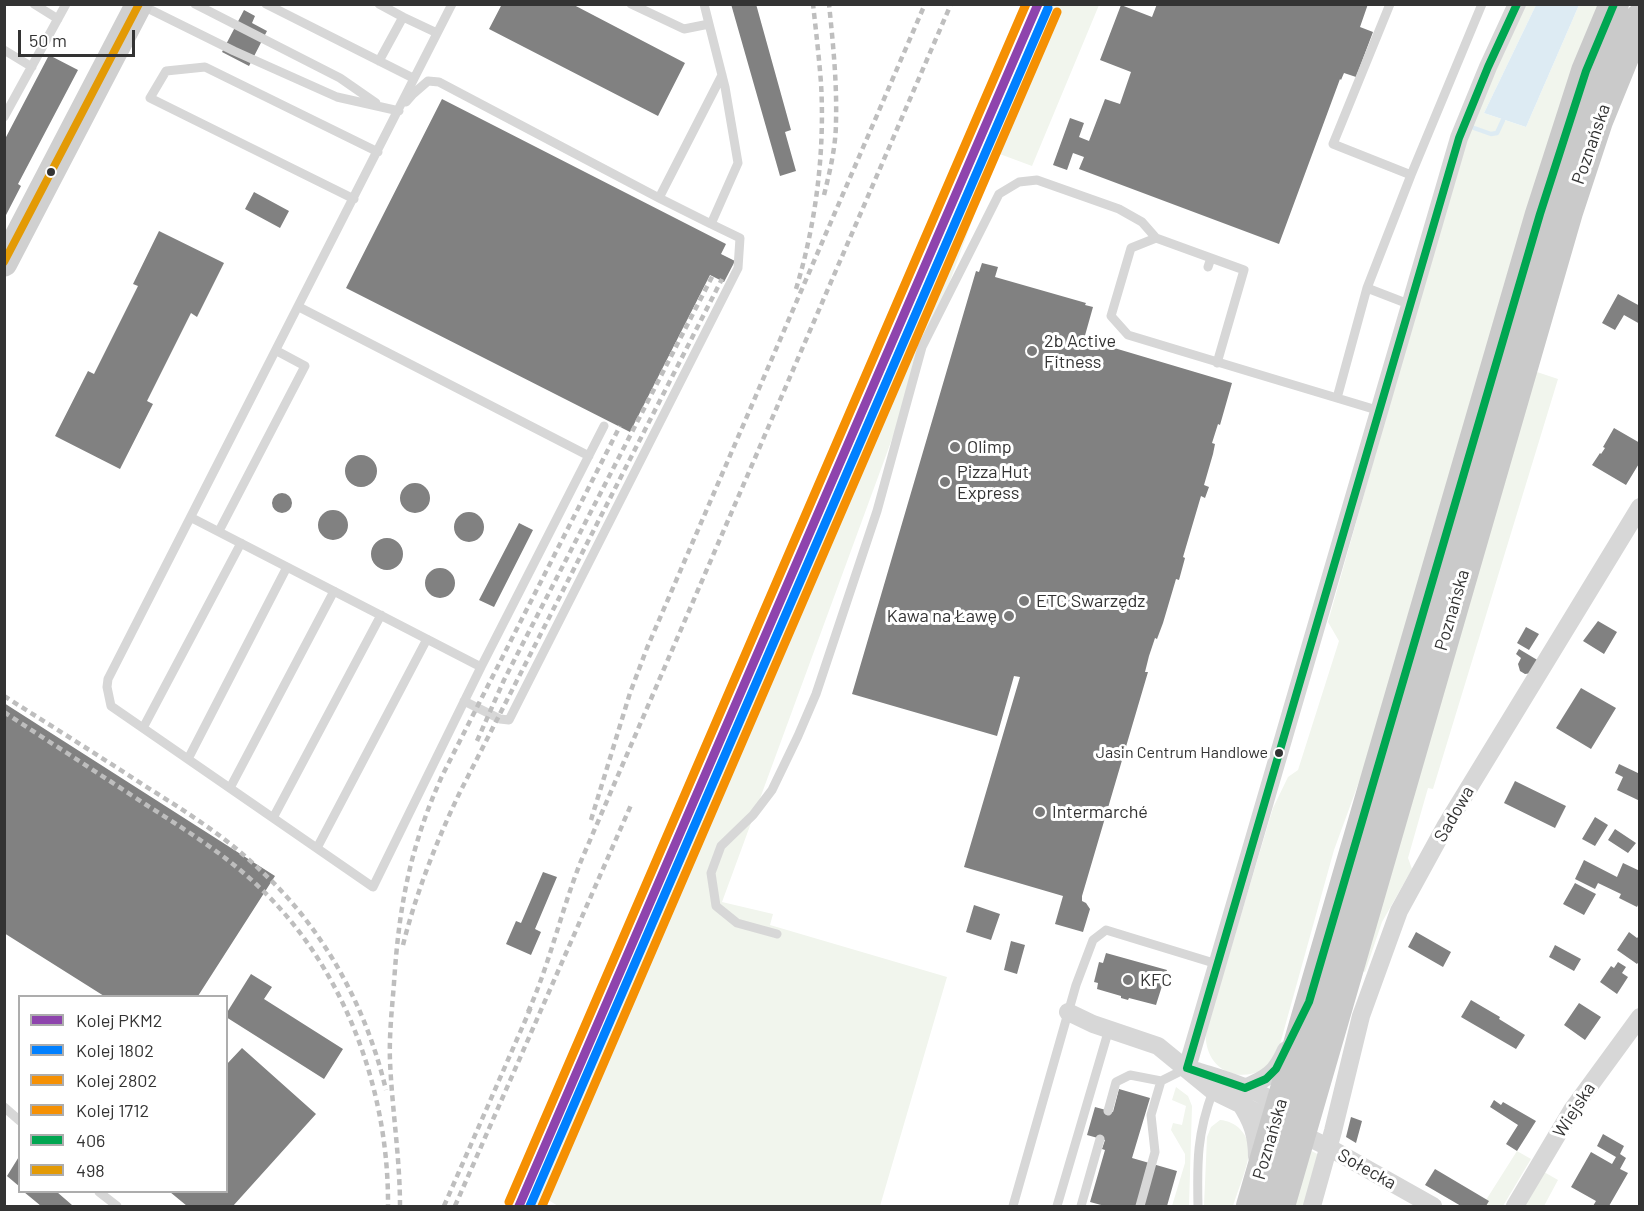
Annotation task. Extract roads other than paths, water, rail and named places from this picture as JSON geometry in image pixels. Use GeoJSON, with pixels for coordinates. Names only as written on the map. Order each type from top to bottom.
{"type":"FeatureCollection","features":[{"type":"Feature","properties":{"kind":"main road","name":"Poznańska"},"geometry":{"type":"LineString","coordinates":[[1280,1206],[1285,1120],[1309,1002],[1540,214],[1586,71],[1614,4]]}},
{"type":"Feature","properties":{"kind":"main road","name":"Poznańska"},"geometry":{"type":"LineString","coordinates":[[1253,1197],[1285,1120],[1568,212],[1605,103],[1640,18]]}},
{"type":"Feature","properties":{"kind":"street"},"geometry":{"type":"LineString","coordinates":[[4,263],[140,4]]}},
{"type":"Feature","properties":{"kind":"street"},"geometry":{"type":"LineString","coordinates":[[1186,1068],[1412,305],[1459,138],[1517,4]]}},
{"type":"Feature","properties":{"kind":"street","name":"Sadowa"},"geometry":{"type":"LineString","coordinates":[[1312,1206],[1361,1016],[1399,911],[1451,817],[1640,507]]}},
{"type":"Feature","properties":{"kind":"street"},"geometry":{"type":"LineString","coordinates":[[1068,1012],[1158,1046],[1213,1091],[1243,1096],[1276,1069],[1309,1002]]}},
{"type":"Feature","properties":{"kind":"street","name":"Wiejska"},"geometry":{"type":"LineString","coordinates":[[1515,1206],[1572,1110],[1640,1017]]}},
{"type":"Feature","properties":{"kind":"street"},"geometry":{"type":"LineString","coordinates":[[1186,1068],[1243,1096],[1257,1136],[1253,1197]]}},
{"type":"Feature","properties":{"kind":"street","name":"Sołecka"},"geometry":{"type":"LineString","coordinates":[[1243,1096],[1433,1206]]}},
{"type":"Feature","properties":{"kind":"lane"},"geometry":{"type":"LineString","coordinates":[[34,4],[58,20]]}},
{"type":"Feature","properties":{"kind":"lane"},"geometry":{"type":"LineString","coordinates":[[5,114],[66,4]]}},
{"type":"Feature","properties":{"kind":"lane"},"geometry":{"type":"LineString","coordinates":[[140,4],[234,51],[337,98],[399,111]]}},
{"type":"Feature","properties":{"kind":"lane"},"geometry":{"type":"LineString","coordinates":[[195,4],[340,78],[380,106]]}},
{"type":"Feature","properties":{"kind":"lane"},"geometry":{"type":"LineString","coordinates":[[266,4],[414,78]]}},
{"type":"Feature","properties":{"kind":"lane"},"geometry":{"type":"LineString","coordinates":[[379,4],[437,33]]}},
{"type":"Feature","properties":{"kind":"lane"},"geometry":{"type":"LineString","coordinates":[[379,61],[403,4]]}},
{"type":"Feature","properties":{"kind":"lane"},"geometry":{"type":"LineString","coordinates":[[452,4],[108,679],[107,687],[111,706],[373,887],[481,667],[604,426]]}},
{"type":"Feature","properties":{"kind":"lane"},"geometry":{"type":"LineString","coordinates":[[631,4],[684,29],[710,24]]}},
{"type":"Feature","properties":{"kind":"lane"},"geometry":{"type":"LineString","coordinates":[[704,4],[722,75],[738,163],[711,224]]}},
{"type":"Feature","properties":{"kind":"lane"},"geometry":{"type":"LineString","coordinates":[[1390,4],[1333,144],[1411,175]]}},
{"type":"Feature","properties":{"kind":"lane"},"geometry":{"type":"LineString","coordinates":[[1337,398],[1367,288],[1482,4]]}},
{"type":"Feature","properties":{"kind":"lane"},"geometry":{"type":"LineString","coordinates":[[4,50],[32,67]]}},
{"type":"Feature","properties":{"kind":"lane"},"geometry":{"type":"LineString","coordinates":[[354,199],[150,98],[166,71],[206,67],[378,152]]}},
{"type":"Feature","properties":{"kind":"lane"},"geometry":{"type":"LineString","coordinates":[[659,198],[722,75]]}},
{"type":"Feature","properties":{"kind":"lane"},"geometry":{"type":"LineString","coordinates":[[399,111],[428,81],[439,82],[740,238],[738,268],[509,720],[500,719],[464,701]]}},
{"type":"Feature","properties":{"kind":"lane"},"geometry":{"type":"LineString","coordinates":[[777,934],[737,923],[716,906],[711,873],[721,846],[753,815],[772,790],[816,694],[877,511],[922,347],[999,194],[1019,182],[1037,180],[1119,209],[1142,222],[1156,238],[1175,250],[1244,270],[1217,363]]}},
{"type":"Feature","properties":{"kind":"lane"},"geometry":{"type":"LineString","coordinates":[[1156,238],[1131,248],[1112,316],[1128,335],[1380,411]]}},
{"type":"Feature","properties":{"kind":"lane"},"geometry":{"type":"LineString","coordinates":[[1367,288],[1412,305]]}},
{"type":"Feature","properties":{"kind":"lane"},"geometry":{"type":"LineString","coordinates":[[299,307],[589,456]]}},
{"type":"Feature","properties":{"kind":"lane"},"geometry":{"type":"LineString","coordinates":[[219,531],[305,366],[277,351]]}},
{"type":"Feature","properties":{"kind":"lane"},"geometry":{"type":"LineString","coordinates":[[192,518],[481,667]]}},
{"type":"Feature","properties":{"kind":"lane"},"geometry":{"type":"LineString","coordinates":[[143,728],[241,543]]}},
{"type":"Feature","properties":{"kind":"lane"},"geometry":{"type":"LineString","coordinates":[[188,759],[287,567]]}},
{"type":"Feature","properties":{"kind":"lane"},"geometry":{"type":"LineString","coordinates":[[230,788],[334,591]]}},
{"type":"Feature","properties":{"kind":"lane"},"geometry":{"type":"LineString","coordinates":[[273,818],[381,615]]}},
{"type":"Feature","properties":{"kind":"lane"},"geometry":{"type":"LineString","coordinates":[[317,848],[427,639]]}},
{"type":"Feature","properties":{"kind":"lane"},"geometry":{"type":"LineString","coordinates":[[1012,1206],[1068,1012],[1093,940],[1106,930],[1217,964]]}},
{"type":"Feature","properties":{"kind":"lane"},"geometry":{"type":"LineString","coordinates":[[1057,1206],[1110,1029]]}},
{"type":"Feature","properties":{"kind":"lane"},"geometry":{"type":"LineString","coordinates":[[1108,1111],[1116,1082],[1130,1075],[1161,1081],[1186,1068]]}},
{"type":"Feature","properties":{"kind":"lane"},"geometry":{"type":"LineString","coordinates":[[1140,1206],[1155,1152],[1151,1115],[1161,1081]]}},
{"type":"Feature","properties":{"kind":"lane"},"geometry":{"type":"LineString","coordinates":[[1198,1206],[1197,1156],[1203,1119],[1213,1091]]}},
{"type":"Feature","properties":{"kind":"lane"},"geometry":{"type":"LineString","coordinates":[[4,1107],[18,1119]]}},
{"type":"Feature","properties":{"kind":"lane"},"geometry":{"type":"LineString","coordinates":[[1081,1206],[1100,1139]]}},
{"type":"Feature","properties":{"kind":"lane"},"geometry":{"type":"LineString","coordinates":[[101,1193],[117,1206]]}},
{"type":"Feature","properties":{"kind":"waterway"},"geometry":{"type":"LineString","coordinates":[[1474,128],[1491,134],[1497,133],[1503,120]]}},
{"type":"Feature","properties":{"kind":"railway"},"geometry":{"type":"LineString","coordinates":[[796,289],[814,213],[822,135],[821,83],[813,4]]}},
{"type":"Feature","properties":{"kind":"railway"},"geometry":{"type":"LineString","coordinates":[[824,195],[836,130],[835,77],[829,4]]}},
{"type":"Feature","properties":{"kind":"railway"},"geometry":{"type":"LineString","coordinates":[[591,820],[630,693],[647,648],[925,4]]}},
{"type":"Feature","properties":{"kind":"railway"},"geometry":{"type":"LineString","coordinates":[[528,1012],[543,975],[581,861],[951,4]]}},
{"type":"Feature","properties":{"kind":"railway"},"geometry":{"type":"LineString","coordinates":[[477,741],[504,680],[713,275]]}},
{"type":"Feature","properties":{"kind":"railway"},"geometry":{"type":"LineString","coordinates":[[403,945],[428,867],[460,792],[722,279]]}},
{"type":"Feature","properties":{"kind":"railway"},"geometry":{"type":"LineString","coordinates":[[400,1206],[390,1032],[399,928],[414,852],[442,776],[620,426]]}},
{"type":"Feature","properties":{"kind":"railway"},"geometry":{"type":"LineString","coordinates":[[4,696],[203,824],[246,857],[282,892],[322,942],[354,998],[367,1028],[386,1090]]}},
{"type":"Feature","properties":{"kind":"railway"},"geometry":{"type":"LineString","coordinates":[[4,712],[218,853],[259,887],[289,919],[315,954],[356,1033],[370,1075],[380,1118],[386,1162],[388,1206]]}},
{"type":"Feature","properties":{"kind":"railway"},"geometry":{"type":"LineString","coordinates":[[455,1206],[631,805]]}},
{"type":"Feature","properties":{"kind":"railway"},"geometry":{"type":"LineString","coordinates":[[444,1206],[532,1005]]}},
{"type":"Feature","properties":{"kind":"rail line","name":"2802"},"geometry":{"type":"LineString","coordinates":[[509,1202],[1026,4]]}},
{"type":"Feature","properties":{"kind":"rail line","name":"PKM2"},"geometry":{"type":"LineString","coordinates":[[519,1206],[1038,4]]}},
{"type":"Feature","properties":{"kind":"rail line","name":"1802"},"geometry":{"type":"LineString","coordinates":[[530,1206],[1048,8]]}},
{"type":"Feature","properties":{"kind":"rail line","name":"1712"},"geometry":{"type":"LineString","coordinates":[[542,1206],[1057,12]]}},
{"type":"Feature","properties":{"kind":"place","name":"2b Active Fitness"},"geometry":{"type":"Point","coordinates":[1032,351]}},
{"type":"Feature","properties":{"kind":"place","name":"Olimp"},"geometry":{"type":"Point","coordinates":[955,447]}},
{"type":"Feature","properties":{"kind":"place","name":"Pizza Hut Express"},"geometry":{"type":"Point","coordinates":[945,482]}},
{"type":"Feature","properties":{"kind":"place","name":"ETC Swarzędz"},"geometry":{"type":"Point","coordinates":[1024,601]}},
{"type":"Feature","properties":{"kind":"place","name":"Kawa na Ławę"},"geometry":{"type":"Point","coordinates":[1009,616]}},
{"type":"Feature","properties":{"kind":"place","name":"Jasin Centrum Handlowe"},"geometry":{"type":"Point","coordinates":[1279,753]}},
{"type":"Feature","properties":{"kind":"place","name":"Intermarché"},"geometry":{"type":"Point","coordinates":[1040,812]}},
{"type":"Feature","properties":{"kind":"place","name":"KFC"},"geometry":{"type":"Point","coordinates":[1128,980]}}]}
